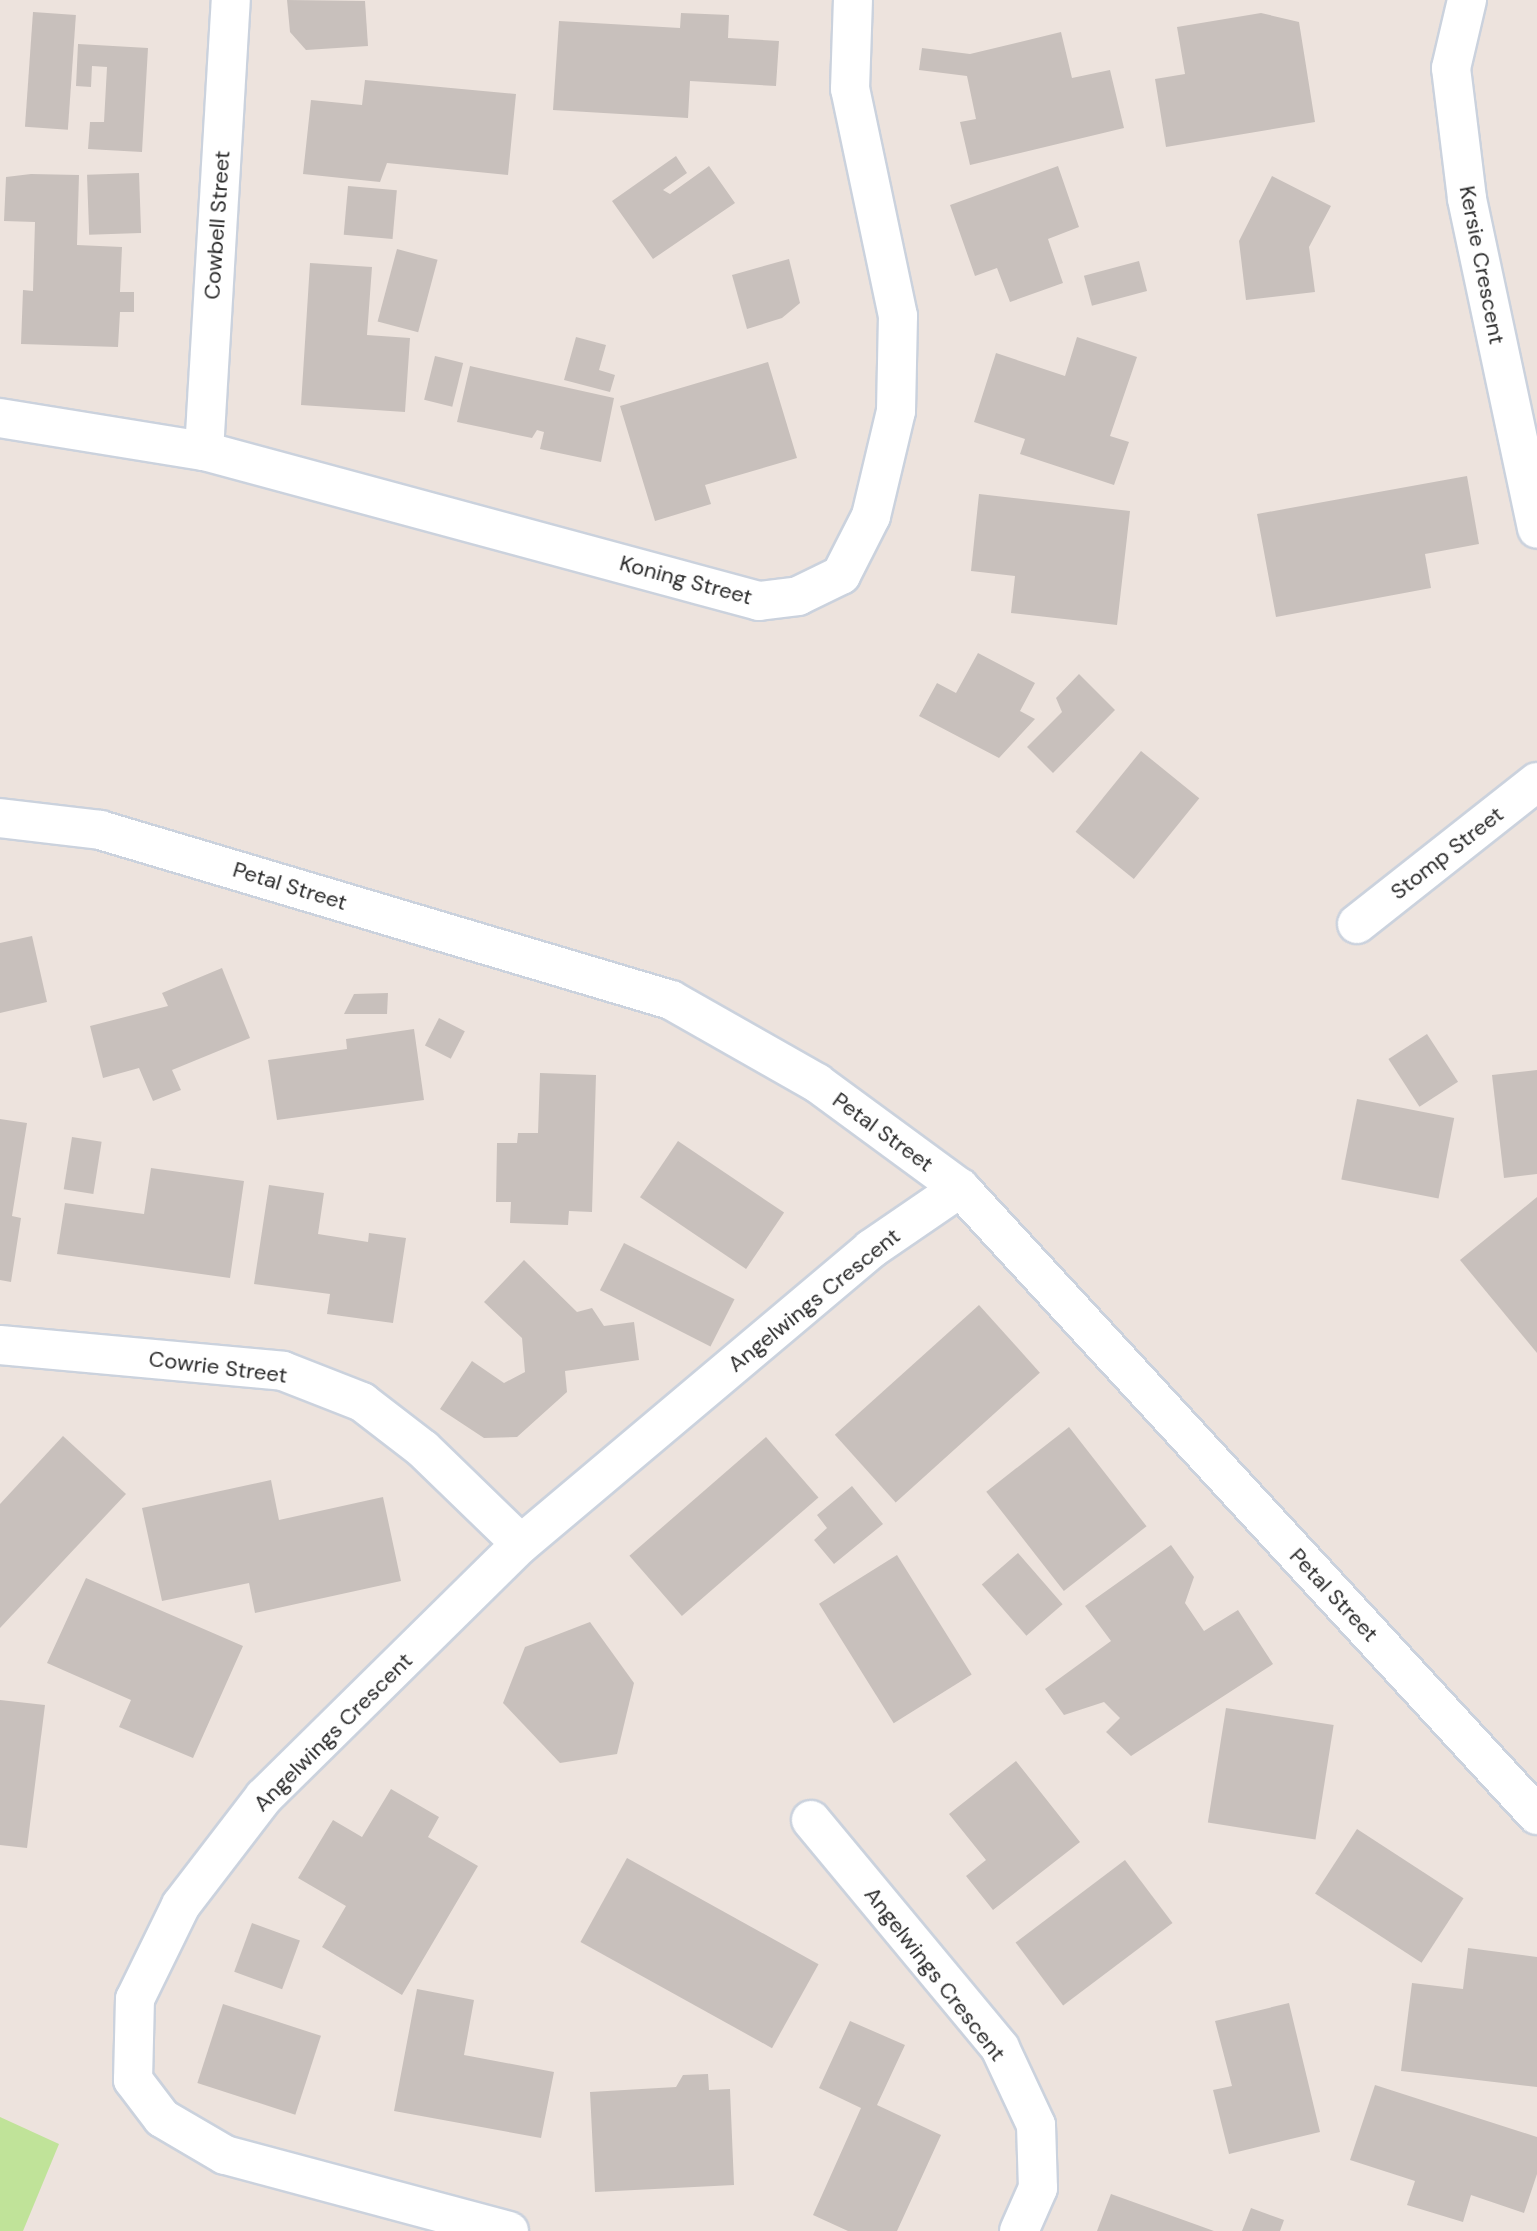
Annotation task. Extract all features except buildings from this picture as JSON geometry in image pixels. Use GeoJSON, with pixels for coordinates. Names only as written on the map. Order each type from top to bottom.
{"type":"FeatureCollection","features":[{"type":"Feature","properties":{"kind":"street","name":"Cowbell Street"},"geometry":{"type":"LineString","coordinates":[[204,451],[231,0]]}},
{"type":"Feature","properties":{"kind":"street","name":"Koning Street"},"geometry":{"type":"LineString","coordinates":[[0,418],[204,451],[759,601],[798,596],[841,575],[871,516],[896,395],[898,316],[850,89],[853,0]]}},
{"type":"Feature","properties":{"kind":"street","name":"Kersie Crescent"},"geometry":{"type":"LineString","coordinates":[[1467,0],[1451,68],[1467,199],[1537,529]]}},
{"type":"Feature","properties":{"kind":"street","name":"Stomp Street"},"geometry":{"type":"LineString","coordinates":[[1357,924],[1537,782]]}},
{"type":"Feature","properties":{"kind":"street","name":"Petal Street"},"geometry":{"type":"LineString","coordinates":[[0,818],[100,830],[671,1000],[817,1083],[960,1188],[1537,1815]]}},
{"type":"Feature","properties":{"kind":"street","name":"Angelwings Crescent"},"geometry":{"type":"LineString","coordinates":[[509,2231],[225,2155],[162,2118],[133,2080],[135,1999],[181,1905],[264,1797],[521,1544],[871,1249],[960,1188]]}},
{"type":"Feature","properties":{"kind":"street","name":"Cowrie Street"},"geometry":{"type":"LineString","coordinates":[[0,1345],[283,1371],[362,1402],[423,1449],[521,1544]]}},
{"type":"Feature","properties":{"kind":"street","name":"Angelwings Crescent"},"geometry":{"type":"LineString","coordinates":[[811,1820],[1000,2048],[1036,2125],[1038,2188],[1019,2231]]}},
{"type":"Feature","properties":{"kind":"green space"},"geometry":{"type":"Polygon","coordinates":[[[0,2117],[59,2144],[23,2231],[0,2231],[0,2117]]]}}]}
